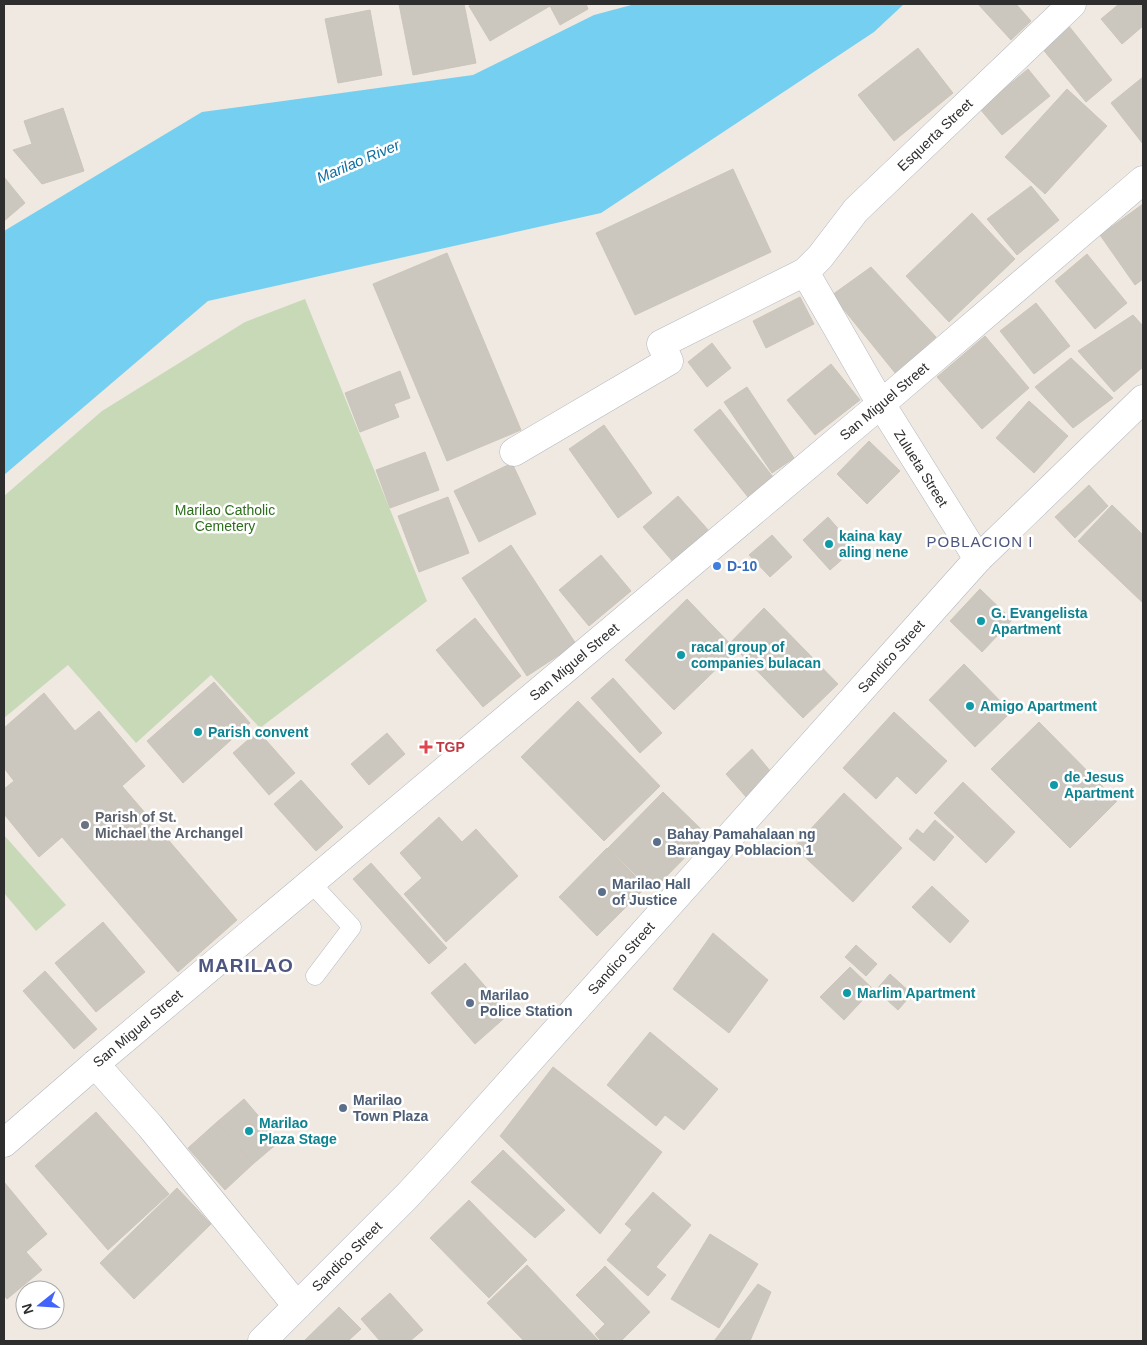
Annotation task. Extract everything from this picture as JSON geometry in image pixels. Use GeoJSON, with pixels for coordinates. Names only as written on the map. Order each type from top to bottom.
{"type":"FeatureCollection","features":[{"type":"Feature","properties":{"kind":"street","name":"Esquerta Street"},"geometry":{"type":"LineString","coordinates":[[514,452],[669,361],[661,344],[805,272],[820,257],[856,210],[1072,4]]}},
{"type":"Feature","properties":{"kind":"street","name":"San Miguel Street"},"geometry":{"type":"LineString","coordinates":[[4,1143],[95,1064],[881,404],[1143,180]]}},
{"type":"Feature","properties":{"kind":"street","name":"Zulueta Street"},"geometry":{"type":"LineString","coordinates":[[805,272],[881,404],[978,559]]}},
{"type":"Feature","properties":{"kind":"street","name":"Sandico Street"},"geometry":{"type":"LineString","coordinates":[[262,1341],[439,1162],[978,559],[1143,399]]}},
{"type":"Feature","properties":{"kind":"street"},"geometry":{"type":"LineString","coordinates":[[95,1064],[150,1126],[297,1306]]}},
{"type":"Feature","properties":{"kind":"lane"},"geometry":{"type":"LineString","coordinates":[[311,883],[352,928],[314,976]]}},
{"type":"Feature","properties":{"kind":"green space","name":"Marilao Catholic Cemetery"},"geometry":{"type":"Polygon","coordinates":[[[305,299],[427,601],[260,728],[211,675],[136,743],[68,665],[4,718],[4,496],[102,411],[245,322],[305,299]]]}},
{"type":"Feature","properties":{"kind":"green space"},"geometry":{"type":"Polygon","coordinates":[[[4,835],[66,905],[36,931],[4,893],[4,835]]]}},
{"type":"Feature","properties":{"kind":"water","name":"Marilao River"},"geometry":{"type":"Polygon","coordinates":[[[635,4],[904,4],[874,32],[601,213],[208,301],[4,475],[4,231],[202,112],[473,75],[594,15],[635,4]]]}},
{"type":"Feature","properties":{"kind":"building"},"geometry":{"type":"Polygon","coordinates":[[[399,4],[464,4],[476,63],[413,75],[399,4]]]}},
{"type":"Feature","properties":{"kind":"building"},"geometry":{"type":"Polygon","coordinates":[[[472,4],[586,4],[588,9],[560,25],[550,6],[490,41],[469,6],[472,4]]]}},
{"type":"Feature","properties":{"kind":"building"},"geometry":{"type":"Polygon","coordinates":[[[978,4],[1016,4],[1031,21],[1011,40],[978,4]]]}},
{"type":"Feature","properties":{"kind":"building"},"geometry":{"type":"Polygon","coordinates":[[[1119,4],[1143,4],[1143,26],[1122,44],[1101,19],[1119,4]]]}},
{"type":"Feature","properties":{"kind":"building"},"geometry":{"type":"Polygon","coordinates":[[[370,10],[382,75],[338,83],[325,19],[370,10]]]}},
{"type":"Feature","properties":{"kind":"building"},"geometry":{"type":"Polygon","coordinates":[[[1068,25],[1112,80],[1086,102],[1041,47],[1068,25]]]}},
{"type":"Feature","properties":{"kind":"building"},"geometry":{"type":"Polygon","coordinates":[[[918,48],[953,93],[894,141],[858,95],[918,48]]]}},
{"type":"Feature","properties":{"kind":"building"},"geometry":{"type":"Polygon","coordinates":[[[1028,69],[1050,96],[1002,135],[980,109],[1028,69]]]}},
{"type":"Feature","properties":{"kind":"building"},"geometry":{"type":"Polygon","coordinates":[[[1143,77],[1143,144],[1111,103],[1143,77]]]}},
{"type":"Feature","properties":{"kind":"building"},"geometry":{"type":"Polygon","coordinates":[[[1067,89],[1107,126],[1045,194],[1005,157],[1067,89]]]}},
{"type":"Feature","properties":{"kind":"building"},"geometry":{"type":"Polygon","coordinates":[[[63,108],[84,171],[42,184],[13,150],[32,144],[24,121],[63,108]]]}},
{"type":"Feature","properties":{"kind":"building"},"geometry":{"type":"Polygon","coordinates":[[[733,169],[771,252],[635,315],[596,233],[733,169]]]}},
{"type":"Feature","properties":{"kind":"building"},"geometry":{"type":"Polygon","coordinates":[[[4,177],[25,203],[4,221],[4,177]]]}},
{"type":"Feature","properties":{"kind":"building"},"geometry":{"type":"Polygon","coordinates":[[[1031,186],[1059,220],[1017,255],[987,219],[1031,186]]]}},
{"type":"Feature","properties":{"kind":"building"},"geometry":{"type":"Polygon","coordinates":[[[1143,204],[1143,279],[1135,285],[1100,235],[1143,204]]]}},
{"type":"Feature","properties":{"kind":"building"},"geometry":{"type":"Polygon","coordinates":[[[972,213],[1015,259],[949,322],[906,276],[972,213]]]}},
{"type":"Feature","properties":{"kind":"building"},"geometry":{"type":"Polygon","coordinates":[[[447,253],[521,430],[447,461],[373,284],[447,253]]]}},
{"type":"Feature","properties":{"kind":"building"},"geometry":{"type":"Polygon","coordinates":[[[1087,254],[1127,303],[1095,329],[1055,281],[1087,254]]]}},
{"type":"Feature","properties":{"kind":"building"},"geometry":{"type":"Polygon","coordinates":[[[871,267],[936,337],[896,374],[832,295],[871,267]]]}},
{"type":"Feature","properties":{"kind":"building"},"geometry":{"type":"Polygon","coordinates":[[[800,297],[814,324],[766,348],[753,321],[800,297]]]}},
{"type":"Feature","properties":{"kind":"building"},"geometry":{"type":"Polygon","coordinates":[[[1036,303],[1070,346],[1034,374],[1000,331],[1036,303]]]}},
{"type":"Feature","properties":{"kind":"building"},"geometry":{"type":"Polygon","coordinates":[[[1133,315],[1143,326],[1143,367],[1114,392],[1078,351],[1133,315]]]}},
{"type":"Feature","properties":{"kind":"building"},"geometry":{"type":"Polygon","coordinates":[[[985,336],[1029,388],[982,429],[937,377],[985,336]]]}},
{"type":"Feature","properties":{"kind":"building"},"geometry":{"type":"Polygon","coordinates":[[[712,343],[731,368],[707,387],[688,362],[712,343]]]}},
{"type":"Feature","properties":{"kind":"building"},"geometry":{"type":"Polygon","coordinates":[[[1071,358],[1113,398],[1073,428],[1035,387],[1071,358]]]}},
{"type":"Feature","properties":{"kind":"building"},"geometry":{"type":"Polygon","coordinates":[[[831,364],[860,400],[815,435],[787,400],[831,364]]]}},
{"type":"Feature","properties":{"kind":"building"},"geometry":{"type":"Polygon","coordinates":[[[400,371],[410,398],[394,404],[399,417],[360,432],[345,393],[400,371]]]}},
{"type":"Feature","properties":{"kind":"building"},"geometry":{"type":"Polygon","coordinates":[[[747,387],[794,458],[772,473],[724,402],[747,387]]]}},
{"type":"Feature","properties":{"kind":"building"},"geometry":{"type":"Polygon","coordinates":[[[1029,401],[1068,436],[1034,473],[996,438],[1029,401]]]}},
{"type":"Feature","properties":{"kind":"building"},"geometry":{"type":"Polygon","coordinates":[[[720,409],[773,477],[748,497],[694,430],[720,409]]]}},
{"type":"Feature","properties":{"kind":"building"},"geometry":{"type":"Polygon","coordinates":[[[604,425],[652,493],[618,518],[569,449],[604,425]]]}},
{"type":"Feature","properties":{"kind":"building"},"geometry":{"type":"Polygon","coordinates":[[[869,441],[900,471],[867,504],[837,474],[869,441]]]}},
{"type":"Feature","properties":{"kind":"building"},"geometry":{"type":"Polygon","coordinates":[[[425,452],[439,490],[390,508],[376,470],[425,452]]]}},
{"type":"Feature","properties":{"kind":"building"},"geometry":{"type":"Polygon","coordinates":[[[512,463],[536,514],[479,542],[454,491],[512,463]]]}},
{"type":"Feature","properties":{"kind":"building"},"geometry":{"type":"Polygon","coordinates":[[[1089,485],[1108,506],[1075,538],[1055,517],[1089,485]]]}},
{"type":"Feature","properties":{"kind":"building"},"geometry":{"type":"Polygon","coordinates":[[[678,496],[710,532],[674,563],[643,527],[678,496]]]}},
{"type":"Feature","properties":{"kind":"building"},"geometry":{"type":"Polygon","coordinates":[[[448,497],[469,553],[419,572],[398,516],[448,497]]]}},
{"type":"Feature","properties":{"kind":"building"},"geometry":{"type":"Polygon","coordinates":[[[1112,505],[1143,535],[1143,603],[1078,541],[1112,505]]]}},
{"type":"Feature","properties":{"kind":"building","name":"kaina kay aling nene"},"geometry":{"type":"Polygon","coordinates":[[[828,517],[855,548],[830,570],[803,540],[828,517]]]}},
{"type":"Feature","properties":{"kind":"building"},"geometry":{"type":"Polygon","coordinates":[[[772,535],[792,557],[770,577],[749,555],[772,535]]]}},
{"type":"Feature","properties":{"kind":"building"},"geometry":{"type":"Polygon","coordinates":[[[511,545],[576,644],[527,676],[462,578],[511,545]]]}},
{"type":"Feature","properties":{"kind":"building"},"geometry":{"type":"Polygon","coordinates":[[[601,555],[631,591],[589,626],[559,590],[601,555]]]}},
{"type":"Feature","properties":{"kind":"building","name":"G. Evangelista Apartment"},"geometry":{"type":"Polygon","coordinates":[[[980,589],[1012,620],[982,652],[950,621],[980,589]]]}},
{"type":"Feature","properties":{"kind":"building","name":"racal group of companies bulacan"},"geometry":{"type":"Polygon","coordinates":[[[687,599],[736,650],[674,710],[625,660],[687,599]]]}},
{"type":"Feature","properties":{"kind":"building"},"geometry":{"type":"Polygon","coordinates":[[[764,608],[838,684],[803,718],[730,643],[764,608]]]}},
{"type":"Feature","properties":{"kind":"building"},"geometry":{"type":"Polygon","coordinates":[[[475,618],[521,676],[483,707],[436,650],[475,618]]]}},
{"type":"Feature","properties":{"kind":"building","name":"Amigo Apartment"},"geometry":{"type":"Polygon","coordinates":[[[964,664],[1011,712],[975,747],[929,700],[964,664]]]}},
{"type":"Feature","properties":{"kind":"building"},"geometry":{"type":"Polygon","coordinates":[[[613,678],[662,733],[640,753],[591,698],[613,678]]]}},
{"type":"Feature","properties":{"kind":"building","name":"Parish convent"},"geometry":{"type":"Polygon","coordinates":[[[214,682],[250,723],[183,783],[147,741],[214,682]]]}},
{"type":"Feature","properties":{"kind":"building","name":"Parish of St. Michael the Archangel"},"geometry":{"type":"Polygon","coordinates":[[[44,693],[75,731],[99,711],[145,766],[122,786],[237,920],[178,972],[62,837],[39,857],[4,814],[4,789],[14,781],[4,768],[4,728],[44,693]]]}},
{"type":"Feature","properties":{"kind":"building"},"geometry":{"type":"Polygon","coordinates":[[[578,701],[660,786],[604,841],[521,757],[578,701]]]}},
{"type":"Feature","properties":{"kind":"building"},"geometry":{"type":"Polygon","coordinates":[[[894,712],[947,761],[916,794],[897,776],[876,799],[843,768],[894,712]]]}},
{"type":"Feature","properties":{"kind":"building","name":"de Jesus Apartment"},"geometry":{"type":"Polygon","coordinates":[[[1039,722],[1117,801],[1070,848],[991,769],[1039,722]]]}},
{"type":"Feature","properties":{"kind":"building"},"geometry":{"type":"Polygon","coordinates":[[[258,731],[295,773],[269,795],[233,753],[258,731]]]}},
{"type":"Feature","properties":{"kind":"building"},"geometry":{"type":"Polygon","coordinates":[[[387,733],[405,754],[369,785],[351,764],[387,733]]]}},
{"type":"Feature","properties":{"kind":"building"},"geometry":{"type":"Polygon","coordinates":[[[752,749],[771,772],[747,798],[726,774],[752,749]]]}},
{"type":"Feature","properties":{"kind":"building"},"geometry":{"type":"Polygon","coordinates":[[[301,780],[343,827],[316,851],[274,804],[301,780]]]}},
{"type":"Feature","properties":{"kind":"building"},"geometry":{"type":"Polygon","coordinates":[[[963,782],[1015,832],[986,863],[934,813],[963,782]]]}},
{"type":"Feature","properties":{"kind":"building","name":"Bahay Pamahalaan ng Barangay Poblacion 1"},"geometry":{"type":"Polygon","coordinates":[[[663,792],[707,835],[652,891],[608,848],[663,792]]]}},
{"type":"Feature","properties":{"kind":"building"},"geometry":{"type":"Polygon","coordinates":[[[844,793],[902,848],[853,902],[794,847],[844,793]]]}},
{"type":"Feature","properties":{"kind":"building"},"geometry":{"type":"Polygon","coordinates":[[[439,817],[462,842],[476,829],[518,876],[446,942],[404,894],[422,878],[400,853],[439,817]]]}},
{"type":"Feature","properties":{"kind":"building"},"geometry":{"type":"Polygon","coordinates":[[[935,820],[954,837],[934,861],[909,839],[917,829],[923,834],[935,820]]]}},
{"type":"Feature","properties":{"kind":"building","name":"Marilao Hall of Justice"},"geometry":{"type":"Polygon","coordinates":[[[607,848],[646,887],[597,936],[559,897],[607,848]]]}},
{"type":"Feature","properties":{"kind":"building"},"geometry":{"type":"Polygon","coordinates":[[[371,863],[447,948],[429,964],[353,879],[371,863]]]}},
{"type":"Feature","properties":{"kind":"building"},"geometry":{"type":"Polygon","coordinates":[[[932,886],[969,921],[950,943],[912,907],[932,886]]]}},
{"type":"Feature","properties":{"kind":"building"},"geometry":{"type":"Polygon","coordinates":[[[103,922],[145,972],[96,1012],[55,963],[103,922]]]}},
{"type":"Feature","properties":{"kind":"building"},"geometry":{"type":"Polygon","coordinates":[[[713,933],[768,980],[729,1033],[673,989],[713,933]]]}},
{"type":"Feature","properties":{"kind":"building"},"geometry":{"type":"Polygon","coordinates":[[[856,945],[877,964],[866,976],[845,957],[856,945]]]}},
{"type":"Feature","properties":{"kind":"building","name":"Marilao Police Station"},"geometry":{"type":"Polygon","coordinates":[[[465,963],[509,1014],[475,1044],[431,993],[465,963]]]}},
{"type":"Feature","properties":{"kind":"building","name":"Marlim Apartment"},"geometry":{"type":"Polygon","coordinates":[[[850,967],[873,989],[844,1020],[820,997],[850,967]]]}},
{"type":"Feature","properties":{"kind":"building"},"geometry":{"type":"Polygon","coordinates":[[[45,971],[97,1029],[74,1049],[23,991],[45,971]]]}},
{"type":"Feature","properties":{"kind":"building"},"geometry":{"type":"Polygon","coordinates":[[[890,974],[912,994],[898,1010],[876,990],[890,974]]]}},
{"type":"Feature","properties":{"kind":"building"},"geometry":{"type":"Polygon","coordinates":[[[650,1032],[718,1089],[684,1130],[665,1115],[656,1126],[607,1085],[650,1032]]]}},
{"type":"Feature","properties":{"kind":"building"},"geometry":{"type":"Polygon","coordinates":[[[553,1067],[662,1152],[600,1234],[500,1136],[553,1067]]]}},
{"type":"Feature","properties":{"kind":"building","name":"Marilao Plaza Stage"},"geometry":{"type":"Polygon","coordinates":[[[244,1099],[280,1141],[253,1164],[217,1122],[244,1099]]]}},
{"type":"Feature","properties":{"kind":"building"},"geometry":{"type":"Polygon","coordinates":[[[96,1112],[169,1194],[108,1250],[35,1166],[96,1112]]]}},
{"type":"Feature","properties":{"kind":"building"},"geometry":{"type":"Polygon","coordinates":[[[217,1122],[253,1164],[225,1190],[188,1148],[217,1122]]]}},
{"type":"Feature","properties":{"kind":"building"},"geometry":{"type":"Polygon","coordinates":[[[503,1150],[565,1210],[535,1238],[471,1182],[503,1150]]]}},
{"type":"Feature","properties":{"kind":"building"},"geometry":{"type":"Polygon","coordinates":[[[4,1182],[47,1234],[26,1252],[42,1270],[30,1280],[15,1280],[15,1292],[7,1299],[4,1295],[4,1182]]]}},
{"type":"Feature","properties":{"kind":"building"},"geometry":{"type":"Polygon","coordinates":[[[177,1188],[211,1224],[134,1299],[100,1263],[177,1188]]]}},
{"type":"Feature","properties":{"kind":"building"},"geometry":{"type":"Polygon","coordinates":[[[653,1192],[691,1225],[656,1267],[666,1275],[648,1296],[607,1260],[632,1230],[625,1224],[653,1192]]]}},
{"type":"Feature","properties":{"kind":"building"},"geometry":{"type":"Polygon","coordinates":[[[469,1200],[527,1260],[489,1298],[430,1238],[469,1200]]]}},
{"type":"Feature","properties":{"kind":"building"},"geometry":{"type":"Polygon","coordinates":[[[710,1234],[758,1264],[719,1328],[671,1299],[710,1234]]]}},
{"type":"Feature","properties":{"kind":"building"},"geometry":{"type":"Polygon","coordinates":[[[527,1265],[599,1341],[524,1341],[487,1303],[527,1265]]]}},
{"type":"Feature","properties":{"kind":"building"},"geometry":{"type":"Polygon","coordinates":[[[605,1266],[650,1312],[621,1341],[601,1341],[595,1334],[605,1324],[576,1295],[605,1266]]]}},
{"type":"Feature","properties":{"kind":"building"},"geometry":{"type":"Polygon","coordinates":[[[758,1284],[771,1292],[750,1341],[714,1341],[758,1284]]]}},
{"type":"Feature","properties":{"kind":"building"},"geometry":{"type":"Polygon","coordinates":[[[390,1293],[423,1330],[410,1341],[380,1341],[361,1319],[390,1293]]]}},
{"type":"Feature","properties":{"kind":"building"},"geometry":{"type":"Polygon","coordinates":[[[339,1307],[361,1329],[348,1341],[304,1341],[339,1307]]]}},
{"type":"Feature","properties":{"kind":"place","name":"kaina kay aling nene"},"geometry":{"type":"Point","coordinates":[829,544]}},
{"type":"Feature","properties":{"kind":"place","name":"D-10"},"geometry":{"type":"Point","coordinates":[717,566]}},
{"type":"Feature","properties":{"kind":"place","name":"G. Evangelista Apartment"},"geometry":{"type":"Point","coordinates":[981,621]}},
{"type":"Feature","properties":{"kind":"place","name":"racal group of companies bulacan"},"geometry":{"type":"Point","coordinates":[681,655]}},
{"type":"Feature","properties":{"kind":"place","name":"Amigo Apartment"},"geometry":{"type":"Point","coordinates":[970,706]}},
{"type":"Feature","properties":{"kind":"place","name":"Parish convent"},"geometry":{"type":"Point","coordinates":[198,732]}},
{"type":"Feature","properties":{"kind":"place","name":"TGP"},"geometry":{"type":"Point","coordinates":[426,747]}},
{"type":"Feature","properties":{"kind":"place","name":"de Jesus Apartment"},"geometry":{"type":"Point","coordinates":[1054,785]}},
{"type":"Feature","properties":{"kind":"place","name":"Parish of St. Michael the Archangel"},"geometry":{"type":"Point","coordinates":[85,825]}},
{"type":"Feature","properties":{"kind":"place","name":"Bahay Pamahalaan ng Barangay Poblacion 1"},"geometry":{"type":"Point","coordinates":[657,842]}},
{"type":"Feature","properties":{"kind":"place","name":"Marilao Hall of Justice"},"geometry":{"type":"Point","coordinates":[602,892]}},
{"type":"Feature","properties":{"kind":"place","name":"Marlim Apartment"},"geometry":{"type":"Point","coordinates":[847,993]}},
{"type":"Feature","properties":{"kind":"place","name":"Marilao Police Station"},"geometry":{"type":"Point","coordinates":[470,1003]}},
{"type":"Feature","properties":{"kind":"place","name":"Marilao Town Plaza"},"geometry":{"type":"Point","coordinates":[343,1108]}},
{"type":"Feature","properties":{"kind":"place","name":"Marilao Plaza Stage"},"geometry":{"type":"Point","coordinates":[249,1131]}},
{"type":"Feature","properties":{"kind":"district","name":"POBLACION I"},"geometry":{"type":"Point","coordinates":[980,541]}},
{"type":"Feature","properties":{"kind":"district","name":"MARILAO"},"geometry":{"type":"Point","coordinates":[246,965]}}]}
